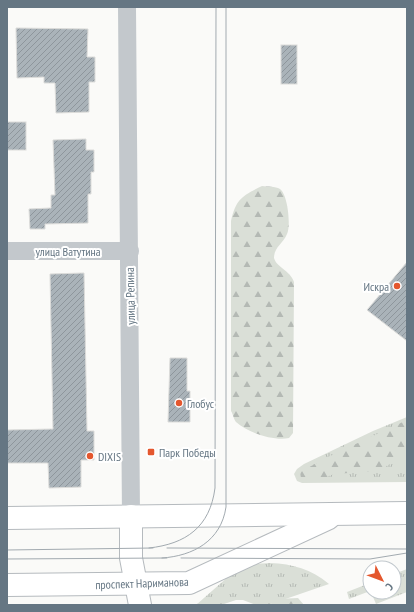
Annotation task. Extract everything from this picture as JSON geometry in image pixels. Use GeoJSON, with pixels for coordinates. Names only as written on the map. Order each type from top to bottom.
{"type":"FeatureCollection","features":[{"type":"Feature","properties":{"kind":"main road","name":"проспект Нариманова"},"geometry":{"type":"LineString","coordinates":[[7,518],[407,513]]}},
{"type":"Feature","properties":{"kind":"main road","name":"проспект Нариманова"},"geometry":{"type":"LineString","coordinates":[[7,585],[138,595],[189,584],[335,514]]}},
{"type":"Feature","properties":{"kind":"main road","name":"улица Репина"},"geometry":{"type":"LineString","coordinates":[[130,516],[131,553],[138,595]]}},
{"type":"Feature","properties":{"kind":"street","name":"улица Репина"},"geometry":{"type":"LineString","coordinates":[[127,7],[130,251],[130,516]]}},
{"type":"Feature","properties":{"kind":"street","name":"улица Ватутина"},"geometry":{"type":"LineString","coordinates":[[7,251],[130,251]]}},
{"type":"Feature","properties":{"kind":"green space"},"geometry":{"type":"Polygon","coordinates":[[[262,186],[278,188],[283,192],[285,197],[288,211],[288,230],[287,234],[275,251],[274,258],[290,275],[294,282],[293,433],[289,438],[283,439],[261,435],[247,430],[236,422],[231,411],[231,221],[235,208],[241,199],[262,186]]]}},
{"type":"Feature","properties":{"kind":"green space"},"geometry":{"type":"Polygon","coordinates":[[[407,417],[407,482],[302,483],[297,481],[294,474],[297,469],[304,464],[373,431],[407,417]]]}},
{"type":"Feature","properties":{"kind":"green space"},"geometry":{"type":"Polygon","coordinates":[[[407,420],[407,457],[395,461],[378,471],[334,474],[319,480],[304,480],[301,478],[300,472],[330,456],[407,420]]]}},
{"type":"Feature","properties":{"kind":"green space"},"geometry":{"type":"Polygon","coordinates":[[[270,563],[301,568],[329,584],[268,605],[256,605],[243,600],[236,600],[221,605],[196,605],[229,576],[253,564],[270,563]]]}},
{"type":"Feature","properties":{"kind":"green space"},"geometry":{"type":"Polygon","coordinates":[[[407,569],[407,592],[402,594],[402,571],[407,569]]]}},
{"type":"Feature","properties":{"kind":"green space"},"geometry":{"type":"Polygon","coordinates":[[[362,586],[362,594],[349,599],[347,592],[362,586]]]}},
{"type":"Feature","properties":{"kind":"green space"},"geometry":{"type":"Polygon","coordinates":[[[298,598],[304,605],[270,605],[276,599],[298,598]]]}},
{"type":"Feature","properties":{"kind":"green space"},"geometry":{"type":"Polygon","coordinates":[[[374,600],[386,600],[376,604],[374,600]]]}},
{"type":"Feature","properties":{"kind":"building"},"geometry":{"type":"Polygon","coordinates":[[[16,28],[88,29],[87,57],[95,57],[95,82],[89,82],[89,112],[56,113],[55,83],[44,83],[44,77],[17,78],[16,28]]]}},
{"type":"Feature","properties":{"kind":"building"},"geometry":{"type":"Polygon","coordinates":[[[281,45],[297,45],[297,84],[281,84],[281,45]]]}},
{"type":"Feature","properties":{"kind":"building"},"geometry":{"type":"Polygon","coordinates":[[[7,122],[26,122],[26,150],[7,150],[7,122]]]}},
{"type":"Feature","properties":{"kind":"building"},"geometry":{"type":"Polygon","coordinates":[[[86,139],[86,150],[94,150],[94,172],[91,172],[91,194],[88,194],[88,223],[45,224],[45,229],[30,229],[29,209],[51,208],[51,195],[55,195],[53,140],[86,139]]]}},
{"type":"Feature","properties":{"kind":"building","name":"Искра"},"geometry":{"type":"Polygon","coordinates":[[[407,262],[407,341],[367,310],[407,262]]]}},
{"type":"Feature","properties":{"kind":"building"},"geometry":{"type":"Polygon","coordinates":[[[84,273],[87,431],[94,431],[94,460],[81,460],[81,487],[49,488],[48,463],[7,463],[7,430],[53,429],[50,274],[84,273]]]}},
{"type":"Feature","properties":{"kind":"building"},"geometry":{"type":"Polygon","coordinates":[[[170,358],[187,358],[187,391],[190,391],[190,422],[168,422],[170,358]]]}},
{"type":"Feature","properties":{"kind":"tram line"},"geometry":{"type":"LineString","coordinates":[[149,548],[162,546],[185,538],[194,531],[202,523],[208,513],[215,488],[216,7]]}},
{"type":"Feature","properties":{"kind":"tram line"},"geometry":{"type":"LineString","coordinates":[[162,558],[173,557],[195,550],[212,538],[223,519],[226,507],[226,7]]}},
{"type":"Feature","properties":{"kind":"tram line"},"geometry":{"type":"LineString","coordinates":[[7,550],[153,548]]}},
{"type":"Feature","properties":{"kind":"tram line"},"geometry":{"type":"LineString","coordinates":[[167,548],[407,549]]}},
{"type":"Feature","properties":{"kind":"tram line"},"geometry":{"type":"LineString","coordinates":[[181,558],[370,559],[407,553]]}},
{"type":"Feature","properties":{"kind":"tram line"},"geometry":{"type":"LineString","coordinates":[[7,559],[167,558]]}},
{"type":"Feature","properties":{"kind":"place","name":"Искра"},"geometry":{"type":"Point","coordinates":[397,286]}},
{"type":"Feature","properties":{"kind":"place","name":"Глобус"},"geometry":{"type":"Point","coordinates":[179,403]}},
{"type":"Feature","properties":{"kind":"place","name":"Парк Победы"},"geometry":{"type":"Point","coordinates":[151,452]}},
{"type":"Feature","properties":{"kind":"place","name":"DIXIS"},"geometry":{"type":"Point","coordinates":[90,456]}}]}
